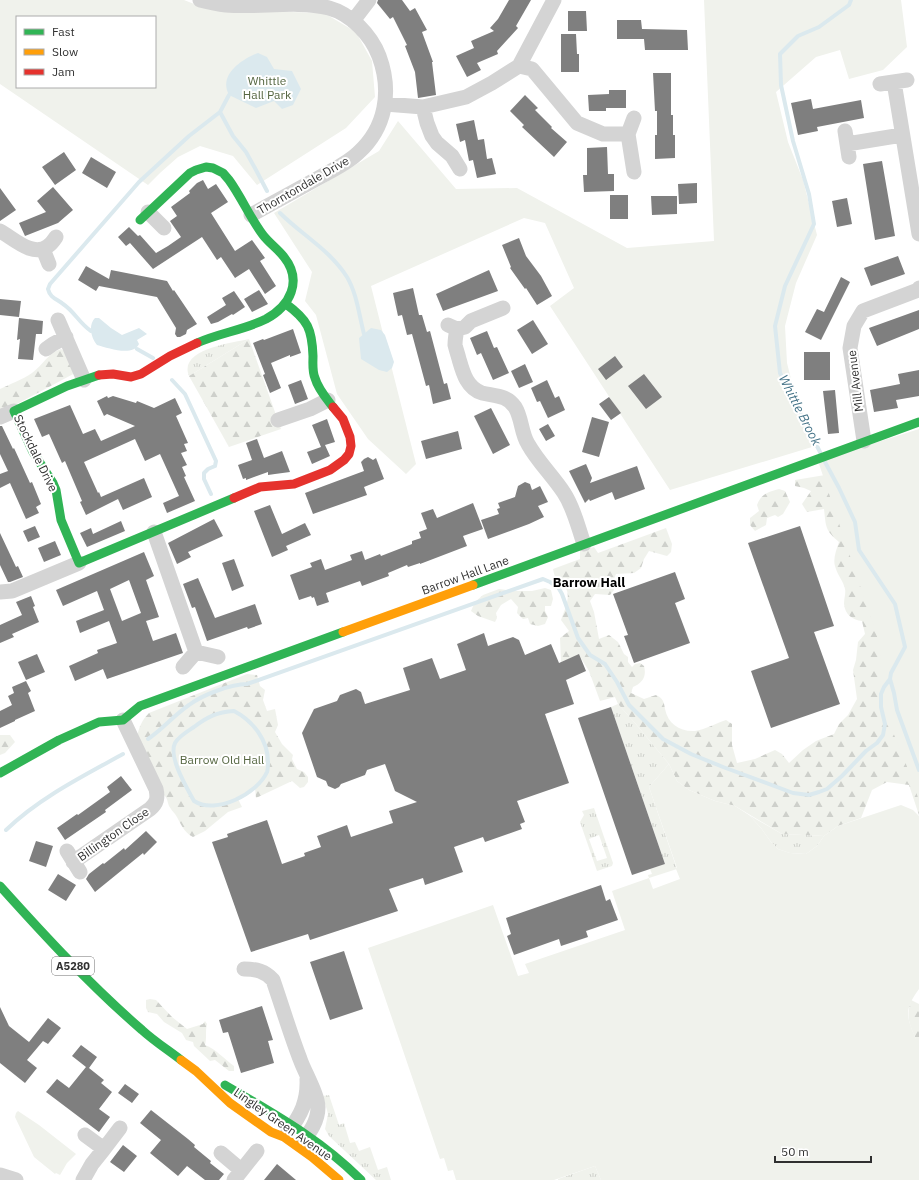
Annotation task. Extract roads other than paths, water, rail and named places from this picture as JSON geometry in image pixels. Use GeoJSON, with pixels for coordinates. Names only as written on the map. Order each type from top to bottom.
{"type":"FeatureCollection","features":[{"type":"Feature","properties":{"kind":"street","name":"Thorntondale Drive"},"geometry":{"type":"LineString","coordinates":[[200,0],[227,5],[308,4],[330,8],[354,21],[364,31],[377,51],[384,68],[386,85],[385,104],[379,124],[370,141],[358,154],[343,164],[251,215]]}},
{"type":"Feature","properties":{"kind":"street"},"geometry":{"type":"LineString","coordinates":[[354,21],[369,0]]}},
{"type":"Feature","properties":{"kind":"street"},"geometry":{"type":"LineString","coordinates":[[385,104],[423,107],[466,97],[492,83],[519,66],[554,0]]}},
{"type":"Feature","properties":{"kind":"street"},"geometry":{"type":"LineString","coordinates":[[519,66],[532,69],[577,123],[603,134],[628,134]]}},
{"type":"Feature","properties":{"kind":"street"},"geometry":{"type":"LineString","coordinates":[[894,82],[919,234]]}},
{"type":"Feature","properties":{"kind":"street"},"geometry":{"type":"LineString","coordinates":[[423,107],[432,136],[437,143],[452,156],[460,169]]}},
{"type":"Feature","properties":{"kind":"street"},"geometry":{"type":"LineString","coordinates":[[634,118],[628,134],[634,172]]}},
{"type":"Feature","properties":{"kind":"street"},"geometry":{"type":"LineString","coordinates":[[847,144],[902,134]]}},
{"type":"Feature","properties":{"kind":"street"},"geometry":{"type":"LineString","coordinates":[[0,592],[12,591],[260,487],[290,485],[331,470],[345,460],[350,450],[349,435],[341,416],[321,392],[314,374],[311,330],[305,319],[286,304],[292,293],[293,283],[289,263],[263,235],[223,173],[215,168],[206,167],[190,173],[144,216],[164,228]]}},
{"type":"Feature","properties":{"kind":"street"},"geometry":{"type":"LineString","coordinates":[[0,231],[26,247],[37,250],[48,246],[56,237]]}},
{"type":"Feature","properties":{"kind":"street"},"geometry":{"type":"LineString","coordinates":[[43,249],[49,264]]}},
{"type":"Feature","properties":{"kind":"street","name":"Mill Avenue"},"geometry":{"type":"LineString","coordinates":[[864,441],[850,348],[854,326],[863,312],[918,290],[919,288]]}},
{"type":"Feature","properties":{"kind":"street","name":"Stockdale Drive"},"geometry":{"type":"LineString","coordinates":[[79,563],[59,511],[56,490],[53,482],[33,452],[14,411],[98,375],[106,374],[131,377],[141,374],[199,341],[257,323],[277,312],[286,304]]}},
{"type":"Feature","properties":{"kind":"street"},"geometry":{"type":"LineString","coordinates":[[505,309],[471,321],[465,327],[452,327],[455,345],[466,379],[476,390],[482,393],[503,397],[510,401],[515,407],[526,442],[564,493],[571,506],[584,544]]}},
{"type":"Feature","properties":{"kind":"street"},"geometry":{"type":"LineString","coordinates":[[58,320],[84,380]]}},
{"type":"Feature","properties":{"kind":"street"},"geometry":{"type":"LineString","coordinates":[[46,349],[66,337]]}},
{"type":"Feature","properties":{"kind":"street"},"geometry":{"type":"LineString","coordinates":[[278,420],[310,409],[328,400]]}},
{"type":"Feature","properties":{"kind":"street"},"geometry":{"type":"LineString","coordinates":[[0,417],[14,411]]}},
{"type":"Feature","properties":{"kind":"street","name":"Barrow Hall Lane"},"geometry":{"type":"LineString","coordinates":[[123,720],[140,706],[814,459],[919,422]]}},
{"type":"Feature","properties":{"kind":"street"},"geometry":{"type":"LineString","coordinates":[[154,532],[196,652]]}},
{"type":"Feature","properties":{"kind":"street"},"geometry":{"type":"LineString","coordinates":[[196,652],[218,657]]}},
{"type":"Feature","properties":{"kind":"street"},"geometry":{"type":"LineString","coordinates":[[183,667],[196,652]]}},
{"type":"Feature","properties":{"kind":"street"},"geometry":{"type":"LineString","coordinates":[[0,773],[26,760],[59,740],[99,722],[123,720]]}},
{"type":"Feature","properties":{"kind":"street","name":"Billington Close"},"geometry":{"type":"LineString","coordinates":[[73,862],[150,809],[156,803],[156,788],[123,720]]}},
{"type":"Feature","properties":{"kind":"street"},"geometry":{"type":"LineString","coordinates":[[5,781],[26,760]]}},
{"type":"Feature","properties":{"kind":"street","name":"Lingley Green Avenue"},"geometry":{"type":"LineString","coordinates":[[0,879],[9,895]]}},
{"type":"Feature","properties":{"kind":"street","name":"Lingley Green Avenue"},"geometry":{"type":"LineString","coordinates":[[0,886],[61,954],[100,992],[143,1030],[196,1071],[230,1103],[271,1132],[289,1131],[308,1135],[342,1161],[361,1180]]}},
{"type":"Feature","properties":{"kind":"street"},"geometry":{"type":"LineString","coordinates":[[244,969],[255,969],[263,972],[273,980],[307,1078],[316,1097],[318,1106],[317,1116],[308,1135],[299,1148]]}},
{"type":"Feature","properties":{"kind":"street","name":"Lingley Green Avenue"},"geometry":{"type":"LineString","coordinates":[[196,1071],[232,1088],[289,1131],[299,1148],[339,1180]]}},
{"type":"Feature","properties":{"kind":"street"},"geometry":{"type":"LineString","coordinates":[[289,1131],[306,1100],[308,1092],[307,1078]]}},
{"type":"Feature","properties":{"kind":"street"},"geometry":{"type":"LineString","coordinates":[[82,1180],[92,1164],[120,1128]]}},
{"type":"Feature","properties":{"kind":"street"},"geometry":{"type":"LineString","coordinates":[[85,1135],[104,1149]]}},
{"type":"Feature","properties":{"kind":"street"},"geometry":{"type":"LineString","coordinates":[[221,1153],[238,1175],[257,1151]]}},
{"type":"Feature","properties":{"kind":"street"},"geometry":{"type":"LineString","coordinates":[[0,1175],[16,1180]]}},
{"type":"Feature","properties":{"kind":"waterway","name":"Whittle Brook"},"geometry":{"type":"LineString","coordinates":[[820,452],[780,373],[775,326],[785,286],[814,224],[809,194],[793,141],[781,85],[780,54],[798,36],[819,27],[849,5],[851,0]]}},
{"type":"Feature","properties":{"kind":"waterway"},"geometry":{"type":"LineString","coordinates":[[229,95],[220,112],[233,136],[246,152],[267,191]]}},
{"type":"Feature","properties":{"kind":"waterway"},"geometry":{"type":"LineString","coordinates":[[91,331],[67,307],[50,294],[48,289],[50,284],[139,182],[189,136],[220,112]]}},
{"type":"Feature","properties":{"kind":"waterway"},"geometry":{"type":"LineString","coordinates":[[280,213],[324,251],[340,267],[347,277],[355,297],[364,334]]}},
{"type":"Feature","properties":{"kind":"waterway"},"geometry":{"type":"LineString","coordinates":[[137,349],[153,358]]}},
{"type":"Feature","properties":{"kind":"waterway"},"geometry":{"type":"LineString","coordinates":[[172,380],[185,394],[216,461],[215,466],[208,469],[204,473],[204,479],[211,494]]}},
{"type":"Feature","properties":{"kind":"waterway","name":"Whittle Brook"},"geometry":{"type":"LineString","coordinates":[[825,462],[855,522],[859,550],[895,604],[905,647],[891,673],[890,679],[897,710],[919,770]]}},
{"type":"Feature","properties":{"kind":"waterway"},"geometry":{"type":"LineString","coordinates":[[148,739],[184,709],[195,701],[209,694],[240,684],[247,684],[543,579],[558,587],[578,638],[590,655],[605,664],[617,682],[629,705],[663,739],[691,754],[793,793],[809,795],[827,789],[866,751],[877,743],[883,735],[885,724],[881,707],[881,694],[890,679]]}},
{"type":"Feature","properties":{"kind":"waterway"},"geometry":{"type":"LineString","coordinates":[[234,711],[247,720],[262,739],[267,754],[267,772],[262,780],[245,795],[224,804],[203,805],[194,801],[183,781],[174,756],[175,743],[179,738],[203,720],[217,714],[234,711]]}},
{"type":"Feature","properties":{"kind":"waterway"},"geometry":{"type":"LineString","coordinates":[[6,830],[19,818],[47,798],[77,779],[123,754]]}},
{"type":"Feature","properties":{"kind":"district","name":"Barrow Hall"},"geometry":{"type":"Point","coordinates":[589,582]}},
{"type":"Feature","properties":{"kind":"park label","name":"Whittle Hall Park"},"geometry":{"type":"Point","coordinates":[267,87]}},
{"type":"Feature","properties":{"kind":"park label","name":"Barrow Old Hall"},"geometry":{"type":"Point","coordinates":[222,759]}}]}
